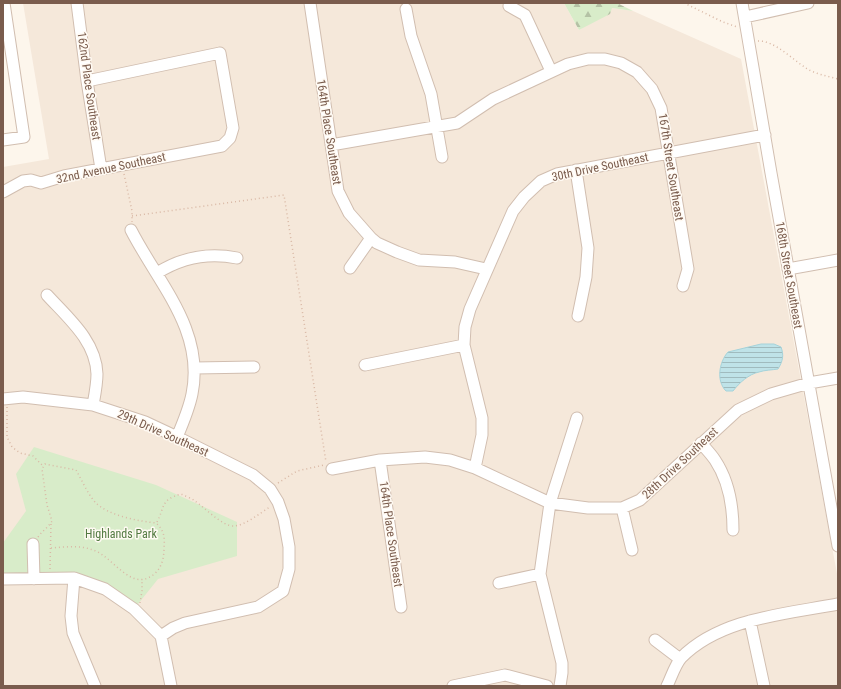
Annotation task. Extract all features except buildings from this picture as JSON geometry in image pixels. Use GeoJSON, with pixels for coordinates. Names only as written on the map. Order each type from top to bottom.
{"type":"FeatureCollection","features":[{"type":"Feature","properties":{"kind":"street"},"geometry":{"type":"LineString","coordinates":[[3,140],[24,137],[4,3]]}},
{"type":"Feature","properties":{"kind":"street","name":"162nd Place Southeast"},"geometry":{"type":"LineString","coordinates":[[77,3],[87,81],[101,169]]}},
{"type":"Feature","properties":{"kind":"street","name":"164th Place Southeast"},"geometry":{"type":"LineString","coordinates":[[310,3],[338,191],[349,213],[371,238]]}},
{"type":"Feature","properties":{"kind":"street","name":"168th Street Southeast"},"geometry":{"type":"LineString","coordinates":[[742,3],[838,546]]}},
{"type":"Feature","properties":{"kind":"street"},"geometry":{"type":"LineString","coordinates":[[745,17],[808,3]]}},
{"type":"Feature","properties":{"kind":"street"},"geometry":{"type":"LineString","coordinates":[[509,6],[525,15],[550,71]]}},
{"type":"Feature","properties":{"kind":"street"},"geometry":{"type":"LineString","coordinates":[[406,9],[410,36],[431,94],[442,157]]}},
{"type":"Feature","properties":{"kind":"street","name":"32nd Avenue Southeast"},"geometry":{"type":"LineString","coordinates":[[3,192],[23,181],[31,180],[42,184],[64,176],[222,146],[230,138],[233,128],[220,53],[87,81]]}},
{"type":"Feature","properties":{"kind":"street","name":"167th Street Southeast"},"geometry":{"type":"LineString","coordinates":[[331,145],[457,123],[493,99],[550,71],[568,64],[588,59],[605,59],[621,63],[637,72],[652,89],[661,108],[688,269],[684,286]]}},
{"type":"Feature","properties":{"kind":"street","name":"30th Drive Southeast"},"geometry":{"type":"LineString","coordinates":[[475,468],[482,435],[482,418],[464,345],[465,327],[470,309],[486,269],[513,211],[524,197],[541,181],[556,174],[765,135]]}},
{"type":"Feature","properties":{"kind":"street"},"geometry":{"type":"LineString","coordinates":[[576,170],[588,248],[586,278],[578,316]]}},
{"type":"Feature","properties":{"kind":"street"},"geometry":{"type":"LineString","coordinates":[[132,230],[142,251],[183,320],[191,343],[195,368],[192,394],[186,417],[177,437]]}},
{"type":"Feature","properties":{"kind":"street"},"geometry":{"type":"LineString","coordinates":[[350,268],[371,238],[377,243],[419,260],[455,262],[486,269]]}},
{"type":"Feature","properties":{"kind":"street"},"geometry":{"type":"LineString","coordinates":[[156,273],[185,259],[204,256],[226,256],[237,258]]}},
{"type":"Feature","properties":{"kind":"street"},"geometry":{"type":"LineString","coordinates":[[788,269],[838,260]]}},
{"type":"Feature","properties":{"kind":"street"},"geometry":{"type":"LineString","coordinates":[[47,295],[82,334],[91,347],[95,359],[97,374],[97,384],[93,404]]}},
{"type":"Feature","properties":{"kind":"street"},"geometry":{"type":"LineString","coordinates":[[365,365],[464,345]]}},
{"type":"Feature","properties":{"kind":"street"},"geometry":{"type":"LineString","coordinates":[[195,368],[254,367]]}},
{"type":"Feature","properties":{"kind":"street","name":"28th Drive Southeast"},"geometry":{"type":"LineString","coordinates":[[332,469],[380,460],[425,457],[450,460],[475,468],[550,503],[588,508],[622,508],[640,500],[738,410],[771,394],[809,383],[838,378]]}},
{"type":"Feature","properties":{"kind":"street","name":"29th Drive Southeast"},"geometry":{"type":"LineString","coordinates":[[5,398],[23,397],[93,404],[145,422],[177,437],[253,475],[270,489],[278,502],[284,519],[289,547],[289,569],[283,591],[258,606],[185,623],[173,628],[161,636]]}},
{"type":"Feature","properties":{"kind":"street"},"geometry":{"type":"LineString","coordinates":[[560,686],[562,663],[540,574],[550,503],[577,418]]}},
{"type":"Feature","properties":{"kind":"street"},"geometry":{"type":"LineString","coordinates":[[701,443],[716,461],[729,488],[733,511],[733,530]]}},
{"type":"Feature","properties":{"kind":"street","name":"164th Place Southeast"},"geometry":{"type":"LineString","coordinates":[[380,460],[401,607]]}},
{"type":"Feature","properties":{"kind":"street"},"geometry":{"type":"LineString","coordinates":[[622,508],[632,550]]}},
{"type":"Feature","properties":{"kind":"street"},"geometry":{"type":"LineString","coordinates":[[33,544],[34,579]]}},
{"type":"Feature","properties":{"kind":"street"},"geometry":{"type":"LineString","coordinates":[[499,583],[540,574]]}},
{"type":"Feature","properties":{"kind":"street"},"geometry":{"type":"LineString","coordinates":[[3,579],[74,578],[105,589],[134,609],[161,636],[171,686]]}},
{"type":"Feature","properties":{"kind":"street"},"geometry":{"type":"LineString","coordinates":[[74,578],[71,616],[73,633],[95,686]]}},
{"type":"Feature","properties":{"kind":"street"},"geometry":{"type":"LineString","coordinates":[[668,686],[680,659],[700,643],[726,629],[750,621],[838,604]]}},
{"type":"Feature","properties":{"kind":"street"},"geometry":{"type":"LineString","coordinates":[[750,621],[764,686]]}},
{"type":"Feature","properties":{"kind":"street"},"geometry":{"type":"LineString","coordinates":[[655,640],[680,659]]}},
{"type":"Feature","properties":{"kind":"street"},"geometry":{"type":"LineString","coordinates":[[453,686],[505,675],[546,686]]}},
{"type":"Feature","properties":{"kind":"path"},"geometry":{"type":"LineString","coordinates":[[684,3],[723,22],[747,30]]}},
{"type":"Feature","properties":{"kind":"path"},"geometry":{"type":"LineString","coordinates":[[748,41],[764,40],[806,68],[838,79]]}},
{"type":"Feature","properties":{"kind":"path"},"geometry":{"type":"LineString","coordinates":[[123,165],[132,216],[132,230]]}},
{"type":"Feature","properties":{"kind":"path"},"geometry":{"type":"LineString","coordinates":[[132,216],[284,196],[326,466],[321,465],[297,471],[281,480],[270,489]]}},
{"type":"Feature","properties":{"kind":"path"},"geometry":{"type":"LineString","coordinates":[[5,398],[7,437],[12,447],[20,453],[33,456],[44,467]]}},
{"type":"Feature","properties":{"kind":"path"},"geometry":{"type":"LineString","coordinates":[[50,579],[51,548],[52,522],[42,469],[45,464],[76,470],[92,498],[102,508],[135,521],[156,523],[163,530],[164,535],[164,560],[155,574],[142,579],[136,579],[128,576],[102,553],[94,550],[80,547],[51,548]]}},
{"type":"Feature","properties":{"kind":"path"},"geometry":{"type":"LineString","coordinates":[[156,523],[161,509],[166,501],[172,496],[181,494],[194,501],[228,525],[235,526],[243,523],[278,502]]}},
{"type":"Feature","properties":{"kind":"path"},"geometry":{"type":"LineString","coordinates":[[33,544],[40,534],[48,528],[52,522]]}},
{"type":"Feature","properties":{"kind":"path"},"geometry":{"type":"LineString","coordinates":[[134,609],[141,602],[142,579]]}},
{"type":"Feature","properties":{"kind":"shaded area"},"geometry":{"type":"Polygon","coordinates":[[[23,3],[564,3],[579,30],[612,8],[633,11],[741,59],[838,579],[838,686],[3,686],[3,167],[49,159],[23,3]]]}},
{"type":"Feature","properties":{"kind":"green space"},"geometry":{"type":"Polygon","coordinates":[[[564,3],[617,3],[633,11],[612,8],[610,14],[579,30],[564,3]]]}},
{"type":"Feature","properties":{"kind":"green space","name":"Highlands Park"},"geometry":{"type":"Polygon","coordinates":[[[34,447],[156,485],[237,522],[237,556],[158,579],[134,609],[74,578],[3,579],[3,543],[26,511],[16,474],[34,447]]]}},
{"type":"Feature","properties":{"kind":"water"},"geometry":{"type":"Polygon","coordinates":[[[761,344],[774,344],[781,347],[782,358],[778,369],[755,373],[744,379],[733,391],[726,391],[720,377],[722,361],[725,356],[728,352],[761,344]]]}}]}
